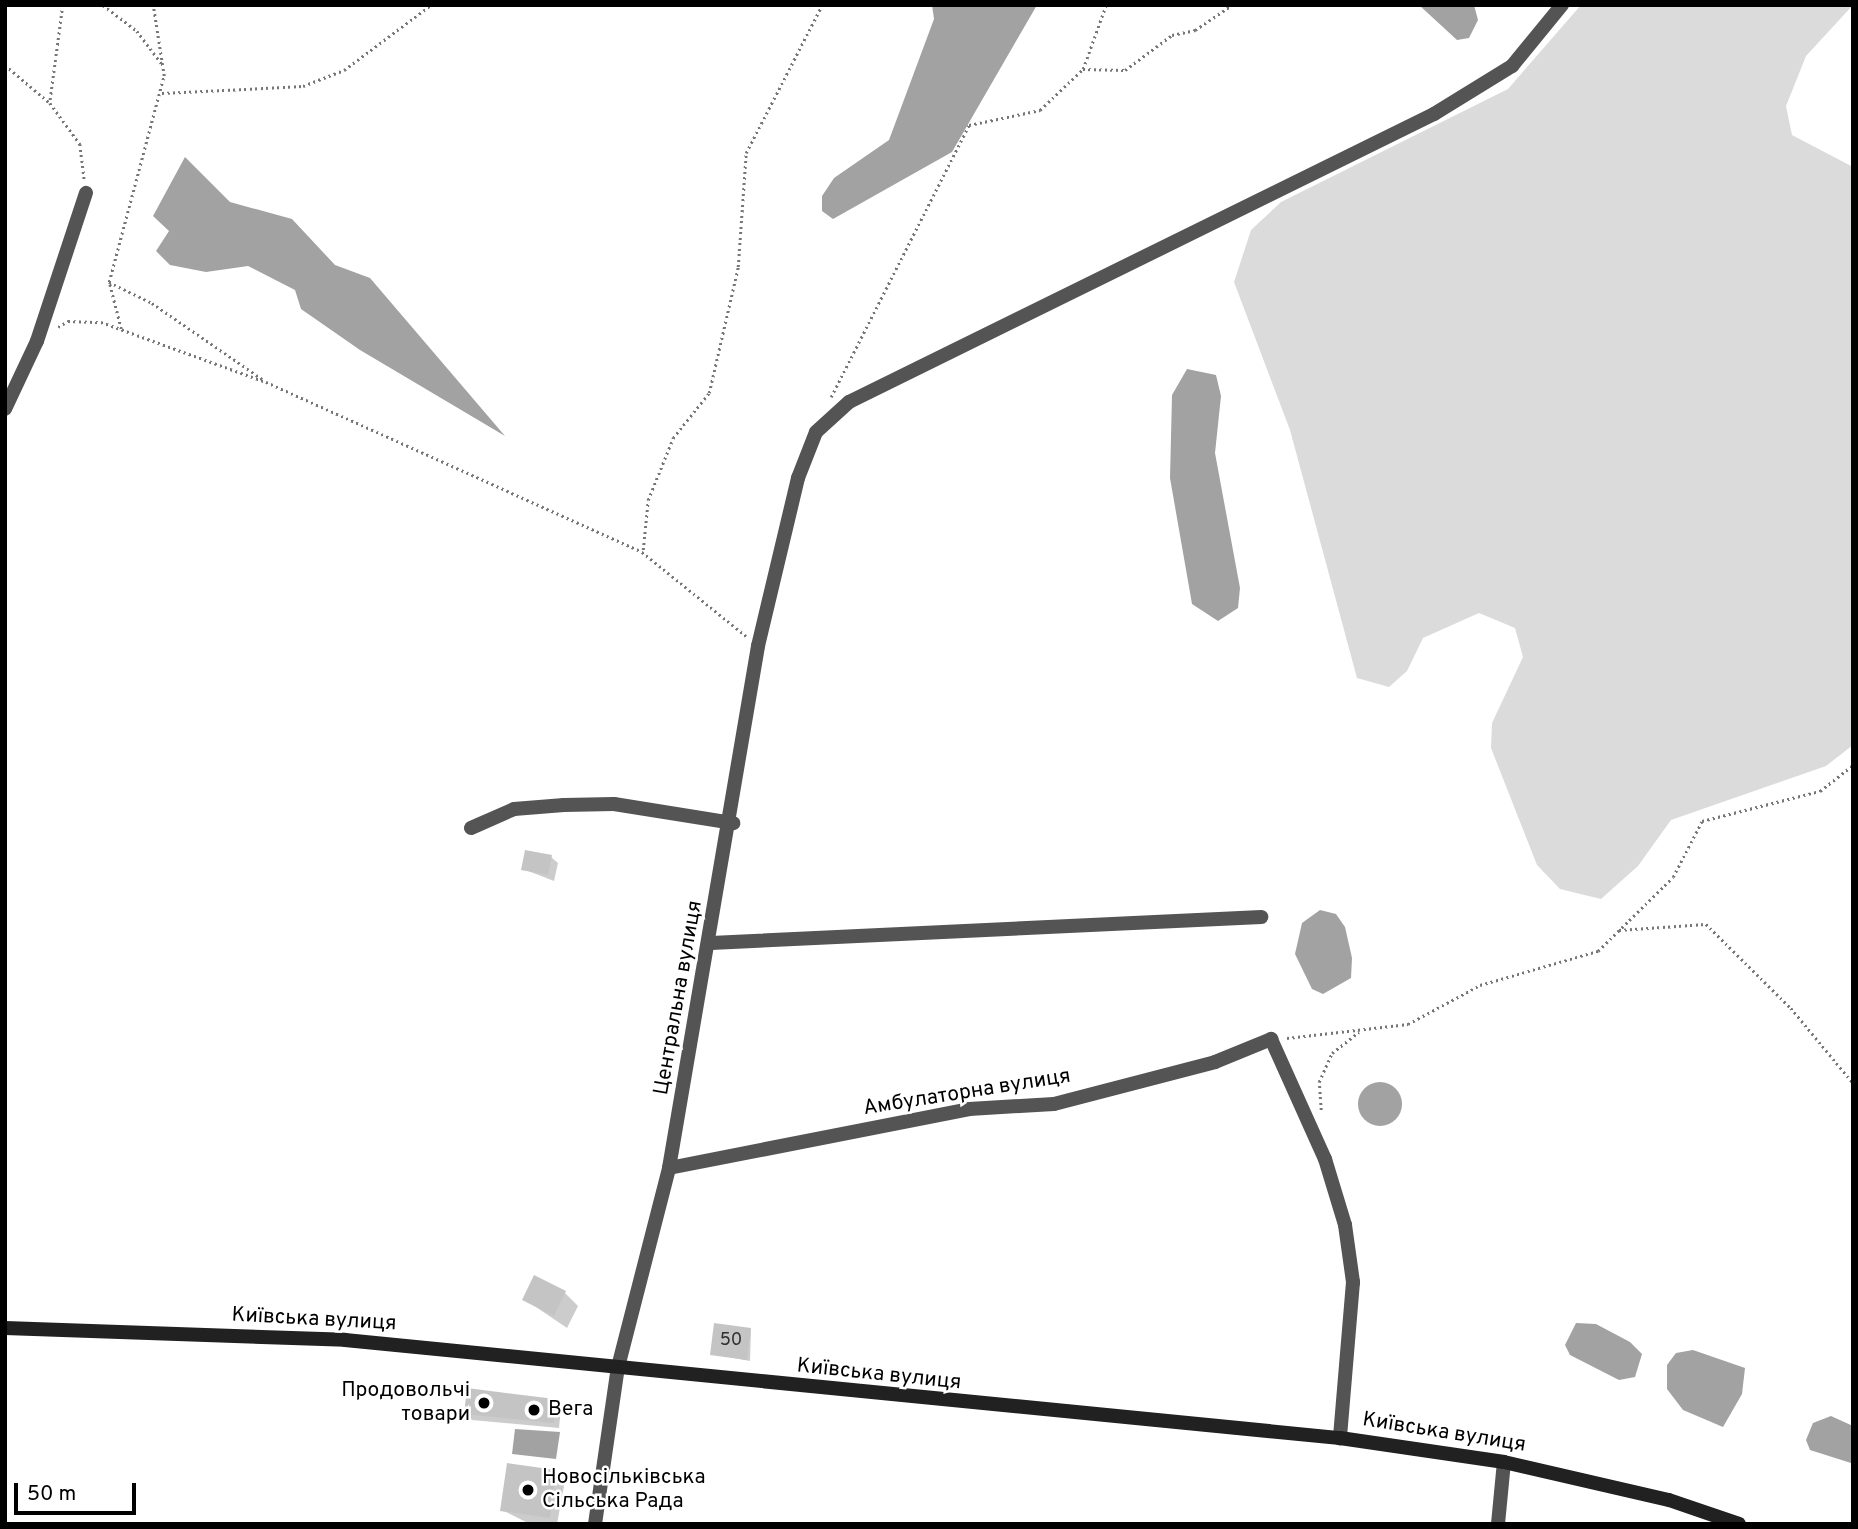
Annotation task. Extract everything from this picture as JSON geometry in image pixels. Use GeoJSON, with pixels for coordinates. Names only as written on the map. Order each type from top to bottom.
{"type":"FeatureCollection","features":[{"type":"Feature","properties":{"kind":"street","name":"Центральна вулиця"},"geometry":{"type":"LineString","coordinates":[[595,1524],[618,1367],[669,1168],[711,943],[733,823],[758,646],[797,478],[816,432],[849,402],[1434,114],[1512,66],[1562,5]]}},
{"type":"Feature","properties":{"kind":"street"},"geometry":{"type":"LineString","coordinates":[[5,409],[37,341],[86,193]]}},
{"type":"Feature","properties":{"kind":"street"},"geometry":{"type":"LineString","coordinates":[[471,828],[514,809],[589,804],[733,823]]}},
{"type":"Feature","properties":{"kind":"street"},"geometry":{"type":"LineString","coordinates":[[711,943],[1261,917]]}},
{"type":"Feature","properties":{"kind":"street"},"geometry":{"type":"LineString","coordinates":[[1270,1039],[1325,1159],[1345,1224],[1353,1282],[1340,1438]]}},
{"type":"Feature","properties":{"kind":"street","name":"Амбулаторна вулиця"},"geometry":{"type":"LineString","coordinates":[[669,1168],[969,1109],[1054,1104],[1215,1062],[1270,1039]]}},
{"type":"Feature","properties":{"kind":"street","name":"Київська вулиця"},"geometry":{"type":"LineString","coordinates":[[5,1328],[345,1340],[618,1367],[865,1396],[1340,1438],[1504,1462],[1669,1500],[1740,1524]]}},
{"type":"Feature","properties":{"kind":"street"},"geometry":{"type":"LineString","coordinates":[[1499,1524],[1504,1462]]}},
{"type":"Feature","properties":{"kind":"path"},"geometry":{"type":"LineString","coordinates":[[50,103],[63,5]]}},
{"type":"Feature","properties":{"kind":"path"},"geometry":{"type":"LineString","coordinates":[[103,5],[137,31],[163,65]]}},
{"type":"Feature","properties":{"kind":"path"},"geometry":{"type":"LineString","coordinates":[[121,329],[109,282],[122,246],[127,196],[144,164],[162,93],[163,65],[153,5]]}},
{"type":"Feature","properties":{"kind":"path"},"geometry":{"type":"LineString","coordinates":[[162,93],[303,86],[344,70],[431,5]]}},
{"type":"Feature","properties":{"kind":"path"},"geometry":{"type":"LineString","coordinates":[[642,552],[648,500],[673,438],[709,393],[738,267],[746,153],[822,5]]}},
{"type":"Feature","properties":{"kind":"path"},"geometry":{"type":"LineString","coordinates":[[827,408],[870,309],[968,125],[1040,110],[1083,69],[1106,5]]}},
{"type":"Feature","properties":{"kind":"path"},"geometry":{"type":"LineString","coordinates":[[1083,69],[1125,70],[1172,35],[1195,30],[1231,5]]}},
{"type":"Feature","properties":{"kind":"path"},"geometry":{"type":"LineString","coordinates":[[5,65],[50,103],[79,144],[86,193]]}},
{"type":"Feature","properties":{"kind":"path"},"geometry":{"type":"LineString","coordinates":[[109,282],[163,310],[267,382]]}},
{"type":"Feature","properties":{"kind":"path"},"geometry":{"type":"LineString","coordinates":[[37,341],[68,321],[121,329],[267,382],[642,552],[758,646]]}},
{"type":"Feature","properties":{"kind":"path"},"geometry":{"type":"LineString","coordinates":[[1270,1039],[1408,1024],[1480,985],[1598,951],[1673,877],[1702,821],[1820,790],[1853,765]]}},
{"type":"Feature","properties":{"kind":"path"},"geometry":{"type":"LineString","coordinates":[[1619,930],[1706,924],[1791,1008],[1853,1083]]}},
{"type":"Feature","properties":{"kind":"path"},"geometry":{"type":"LineString","coordinates":[[1322,1120],[1319,1082],[1332,1053],[1362,1030]]}},
{"type":"Feature","properties":{"kind":"shaded area"},"geometry":{"type":"Polygon","coordinates":[[[932,5],[1037,5],[952,152],[833,219],[822,211],[822,196],[834,178],[889,140],[934,19],[932,5]]]}},
{"type":"Feature","properties":{"kind":"shaded area"},"geometry":{"type":"Polygon","coordinates":[[[1419,5],[1474,5],[1478,20],[1469,38],[1457,40],[1419,5]]]}},
{"type":"Feature","properties":{"kind":"shaded area"},"geometry":{"type":"Polygon","coordinates":[[[1581,5],[1853,5],[1806,56],[1786,106],[1792,135],[1853,167],[1853,745],[1826,766],[1671,820],[1638,866],[1601,899],[1560,889],[1537,865],[1491,748],[1492,723],[1523,657],[1515,628],[1479,613],[1423,638],[1407,671],[1389,687],[1357,678],[1290,430],[1234,282],[1251,230],[1281,202],[1508,89],[1581,5]]]}},
{"type":"Feature","properties":{"kind":"shaded area"},"geometry":{"type":"Polygon","coordinates":[[[185,157],[230,202],[292,219],[335,265],[370,278],[505,436],[360,350],[301,309],[295,290],[248,266],[206,272],[170,265],[156,251],[169,231],[153,216],[185,157]]]}},
{"type":"Feature","properties":{"kind":"shaded area"},"geometry":{"type":"Polygon","coordinates":[[[1187,369],[1216,375],[1221,396],[1215,453],[1240,588],[1238,608],[1218,621],[1192,604],[1170,478],[1172,395],[1187,369]]]}},
{"type":"Feature","properties":{"kind":"shaded area"},"geometry":{"type":"Polygon","coordinates":[[[1320,910],[1336,914],[1345,927],[1352,958],[1351,978],[1323,994],[1312,989],[1295,954],[1302,923],[1320,910]]]}},
{"type":"Feature","properties":{"kind":"shaded area"},"geometry":{"type":"Polygon","coordinates":[[[1380,1082],[1389,1083],[1396,1088],[1401,1095],[1401,1113],[1396,1120],[1389,1125],[1380,1126],[1371,1125],[1364,1120],[1359,1113],[1358,1104],[1359,1095],[1364,1088],[1371,1083],[1380,1082]]]}},
{"type":"Feature","properties":{"kind":"shaded area"},"geometry":{"type":"Polygon","coordinates":[[[1576,1323],[1596,1324],[1630,1342],[1642,1354],[1635,1377],[1619,1380],[1570,1355],[1565,1345],[1576,1323]]]}},
{"type":"Feature","properties":{"kind":"shaded area"},"geometry":{"type":"Polygon","coordinates":[[[1693,1350],[1745,1368],[1742,1394],[1723,1427],[1683,1410],[1667,1389],[1667,1365],[1676,1353],[1693,1350]]]}},
{"type":"Feature","properties":{"kind":"shaded area"},"geometry":{"type":"Polygon","coordinates":[[[1831,1416],[1853,1426],[1851,1463],[1810,1450],[1806,1440],[1813,1423],[1831,1416]]]}},
{"type":"Feature","properties":{"kind":"shaded area"},"geometry":{"type":"Polygon","coordinates":[[[515,1429],[560,1432],[556,1459],[512,1454],[515,1429]]]}},
{"type":"Feature","properties":{"kind":"building"},"geometry":{"type":"Polygon","coordinates":[[[525,850],[552,855],[548,875],[521,870],[525,850]]]}},
{"type":"Feature","properties":{"kind":"building"},"geometry":{"type":"Polygon","coordinates":[[[534,1275],[566,1291],[554,1316],[522,1300],[534,1275]]]}},
{"type":"Feature","properties":{"kind":"building"},"geometry":{"type":"Polygon","coordinates":[[[714,1323],[751,1328],[747,1360],[710,1355],[714,1323]]]}},
{"type":"Feature","properties":{"kind":"building"},"geometry":{"type":"Polygon","coordinates":[[[467,1388],[555,1399],[554,1423],[464,1414],[467,1388]]]}},
{"type":"Feature","properties":{"kind":"building","name":"Новосільківська Сільська Рада"},"geometry":{"type":"Polygon","coordinates":[[[507,1463],[556,1470],[550,1518],[500,1511],[507,1463]]]}},
{"type":"Feature","properties":{"kind":"place","name":"Продовольчі товари"},"geometry":{"type":"Point","coordinates":[484,1403]}},
{"type":"Feature","properties":{"kind":"place","name":"Вега"},"geometry":{"type":"Point","coordinates":[534,1410]}},
{"type":"Feature","properties":{"kind":"place","name":"Новосільківська Сільська Рада"},"geometry":{"type":"Point","coordinates":[528,1490]}}]}
